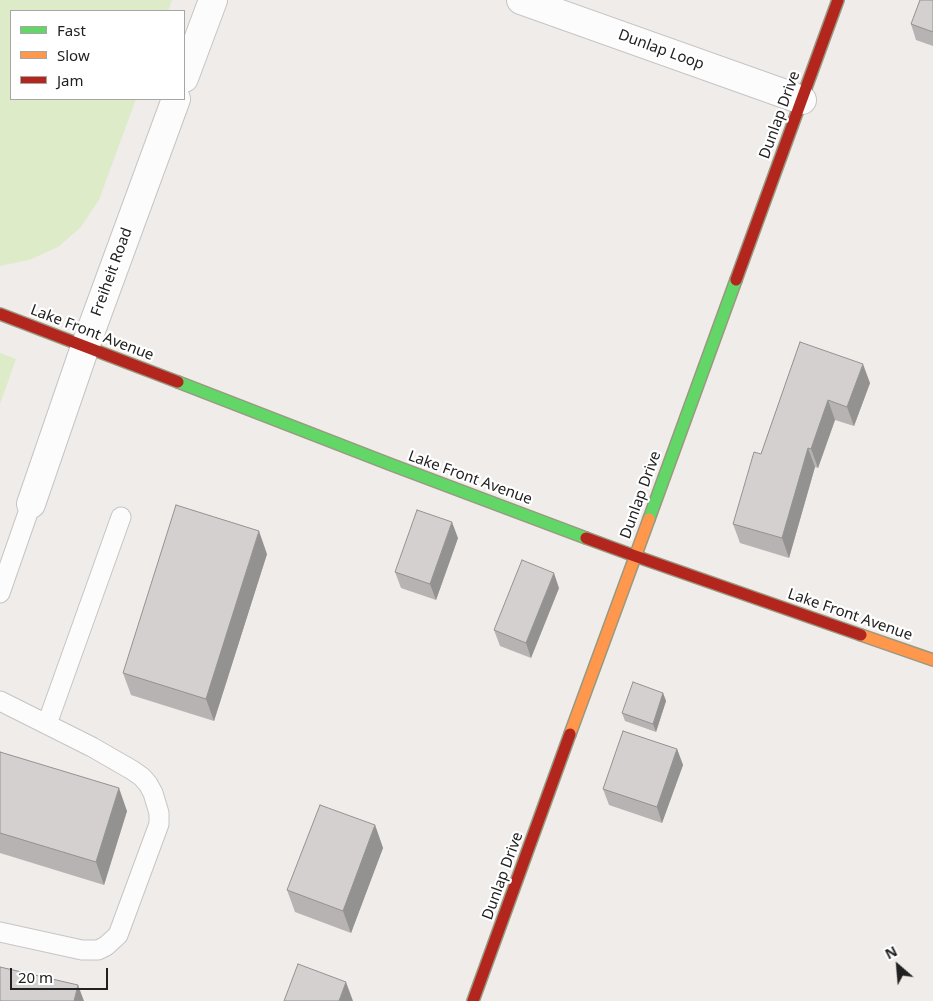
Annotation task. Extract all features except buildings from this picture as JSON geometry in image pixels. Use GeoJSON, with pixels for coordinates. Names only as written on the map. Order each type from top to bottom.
{"type":"FeatureCollection","features":[{"type":"Feature","properties":{"kind":"street"},"geometry":{"type":"LineString","coordinates":[[185,75],[212,0]]}},
{"type":"Feature","properties":{"kind":"street","name":"Dunlap Loop"},"geometry":{"type":"LineString","coordinates":[[521,0],[802,100]]}},
{"type":"Feature","properties":{"kind":"street","name":"Dunlap Drive"},"geometry":{"type":"LineString","coordinates":[[473,1001],[838,0]]}},
{"type":"Feature","properties":{"kind":"street","name":"Freiheit Road"},"geometry":{"type":"LineString","coordinates":[[32,504],[85,347],[176,100]]}},
{"type":"Feature","properties":{"kind":"street","name":"Lake Front Avenue"},"geometry":{"type":"LineString","coordinates":[[0,314],[392,465],[635,556],[933,660]]}},
{"type":"Feature","properties":{"kind":"lane"},"geometry":{"type":"LineString","coordinates":[[0,593],[32,504]]}},
{"type":"Feature","properties":{"kind":"lane"},"geometry":{"type":"LineString","coordinates":[[48,724],[121,518]]}},
{"type":"Feature","properties":{"kind":"lane"},"geometry":{"type":"LineString","coordinates":[[0,701],[92,747],[142,777],[153,793],[159,813],[159,824],[121,927],[118,934],[106,946],[98,950],[82,950],[0,932]]}},
{"type":"Feature","properties":{"kind":"green space"},"geometry":{"type":"Polygon","coordinates":[[[0,0],[172,0],[168,10],[10,10],[10,100],[136,100],[99,200],[80,228],[58,247],[29,260],[0,266],[0,0]]]}},
{"type":"Feature","properties":{"kind":"green space"},"geometry":{"type":"Polygon","coordinates":[[[0,353],[16,359],[0,404],[0,353]]]}},
{"type":"Feature","properties":{"kind":"traffic: fast"},"geometry":{"type":"LineString","coordinates":[[649,519],[736,280]]}},
{"type":"Feature","properties":{"kind":"traffic: fast"},"geometry":{"type":"LineString","coordinates":[[178,382],[586,538]]}},
{"type":"Feature","properties":{"kind":"traffic: slow"},"geometry":{"type":"LineString","coordinates":[[570,734],[649,519]]}},
{"type":"Feature","properties":{"kind":"traffic: slow"},"geometry":{"type":"LineString","coordinates":[[861,635],[933,660]]}},
{"type":"Feature","properties":{"kind":"traffic: jam"},"geometry":{"type":"LineString","coordinates":[[736,280],[838,0]]}},
{"type":"Feature","properties":{"kind":"traffic: jam"},"geometry":{"type":"LineString","coordinates":[[0,314],[178,382]]}},
{"type":"Feature","properties":{"kind":"traffic: jam"},"geometry":{"type":"LineString","coordinates":[[586,538],[861,635]]}},
{"type":"Feature","properties":{"kind":"traffic: jam"},"geometry":{"type":"LineString","coordinates":[[473,1001],[570,734]]}}]}
